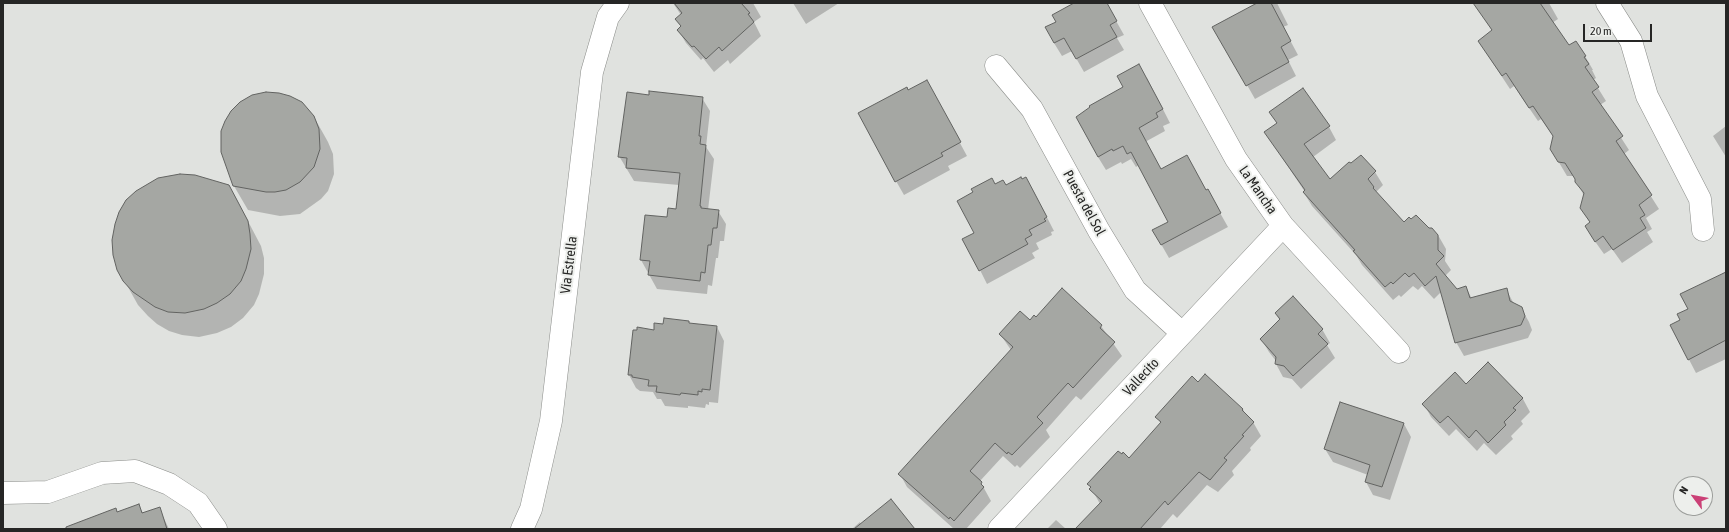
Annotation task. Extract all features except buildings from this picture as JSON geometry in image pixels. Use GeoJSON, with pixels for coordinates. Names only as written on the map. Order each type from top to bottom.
{"type":"FeatureCollection","features":[{"type":"Feature","properties":{"kind":"street","name":"Via Estrella"},"geometry":{"type":"LineString","coordinates":[[522,529],[531,509],[552,421],[592,72],[608,17],[618,3]]}},
{"type":"Feature","properties":{"kind":"street","name":"La Mancha"},"geometry":{"type":"LineString","coordinates":[[1150,3],[1236,158],[1283,226],[1399,352]]}},
{"type":"Feature","properties":{"kind":"street"},"geometry":{"type":"LineString","coordinates":[[1606,3],[1630,41],[1647,96],[1700,199],[1703,230]]}},
{"type":"Feature","properties":{"kind":"street","name":"Puesta del Sol"},"geometry":{"type":"LineString","coordinates":[[996,66],[1032,109],[1099,231],[1135,290],[1182,333]]}},
{"type":"Feature","properties":{"kind":"street","name":"Vallecito"},"geometry":{"type":"LineString","coordinates":[[999,529],[1283,226]]}},
{"type":"Feature","properties":{"kind":"street"},"geometry":{"type":"LineString","coordinates":[[3,493],[48,492],[102,473],[135,471],[169,484],[198,503],[216,529]]}}]}
